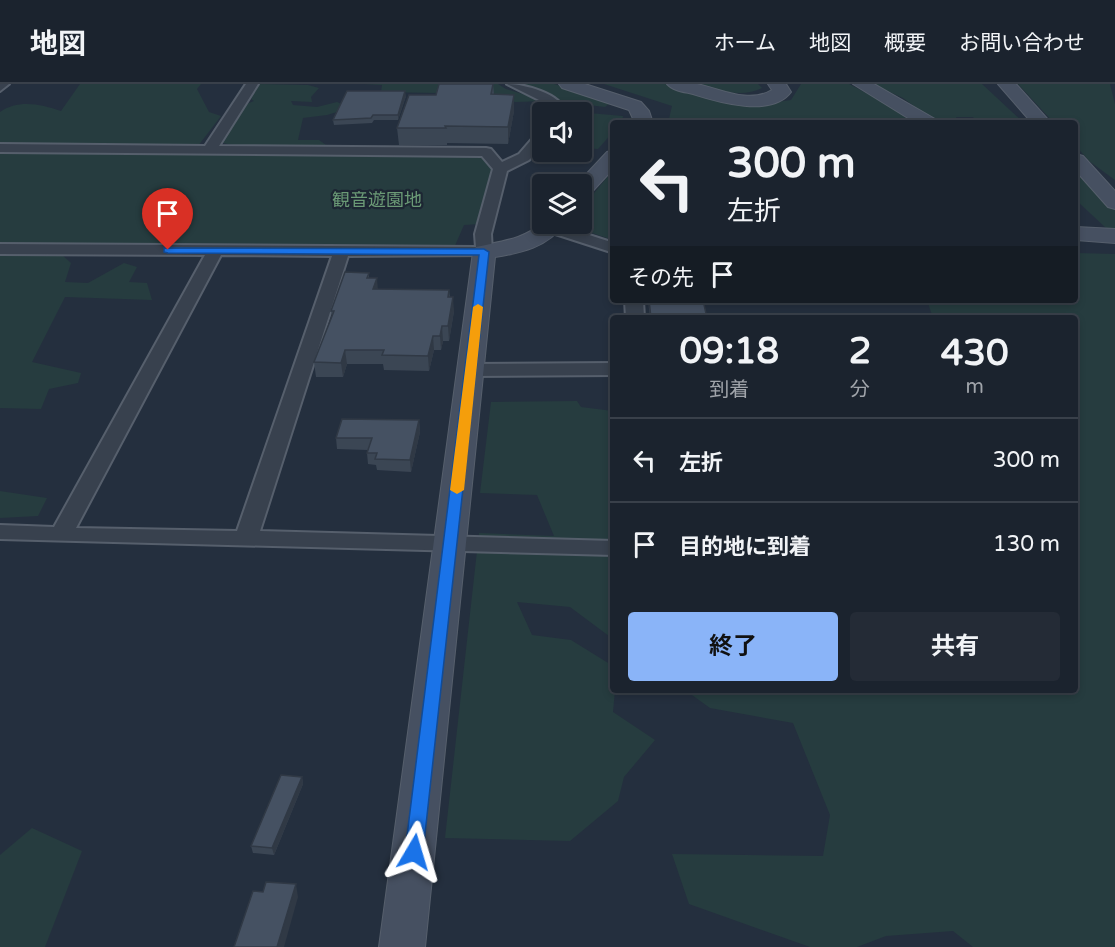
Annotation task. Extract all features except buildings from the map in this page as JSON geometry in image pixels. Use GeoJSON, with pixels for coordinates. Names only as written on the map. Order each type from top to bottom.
{"type":"FeatureCollection","features":[{"type":"Feature","properties":{"kind":"street"},"geometry":{"type":"LineString","coordinates":[[209,150],[252,84]]}},
{"type":"Feature","properties":{"kind":"street"},"geometry":{"type":"LineString","coordinates":[[513,84],[552,102]]}},
{"type":"Feature","properties":{"kind":"street"},"geometry":{"type":"LineString","coordinates":[[568,84],[635,106],[640,111],[643,120]]}},
{"type":"Feature","properties":{"kind":"street"},"geometry":{"type":"LineString","coordinates":[[676,84],[749,101],[776,97],[782,92],[777,84]]}},
{"type":"Feature","properties":{"kind":"street"},"geometry":{"type":"LineString","coordinates":[[862,84],[924,120]]}},
{"type":"Feature","properties":{"kind":"street"},"geometry":{"type":"LineString","coordinates":[[1007,84],[1039,120]]}},
{"type":"Feature","properties":{"kind":"street"},"geometry":{"type":"LineString","coordinates":[[0,148],[486,152],[500,169]]}},
{"type":"Feature","properties":{"kind":"street"},"geometry":{"type":"LineString","coordinates":[[402,947],[471,370],[484,252],[483,234],[500,169],[524,157],[532,148]]}},
{"type":"Feature","properties":{"kind":"street"},"geometry":{"type":"LineString","coordinates":[[592,180],[610,160]]}},
{"type":"Feature","properties":{"kind":"street"},"geometry":{"type":"LineString","coordinates":[[1078,162],[1115,203]]}},
{"type":"Feature","properties":{"kind":"street"},"geometry":{"type":"LineString","coordinates":[[0,249],[484,252],[510,249],[530,243],[540,234]]}},
{"type":"Feature","properties":{"kind":"street"},"geometry":{"type":"LineString","coordinates":[[576,234],[610,247]]}},
{"type":"Feature","properties":{"kind":"street"},"geometry":{"type":"LineString","coordinates":[[1078,234],[1115,236]]}},
{"type":"Feature","properties":{"kind":"street"},"geometry":{"type":"LineString","coordinates":[[61,535],[216,250]]}},
{"type":"Feature","properties":{"kind":"street"},"geometry":{"type":"LineString","coordinates":[[246,537],[342,251]]}},
{"type":"Feature","properties":{"kind":"street"},"geometry":{"type":"LineString","coordinates":[[471,370],[610,369]]}},
{"type":"Feature","properties":{"kind":"street"},"geometry":{"type":"LineString","coordinates":[[0,532],[610,548]]}},
{"type":"Feature","properties":{"kind":"green space"},"geometry":{"type":"Polygon","coordinates":[[[80,84],[201,84],[197,89],[209,112],[221,116],[198,146],[0,144],[0,112],[22,104],[46,106],[61,111],[80,84]]]}},
{"type":"Feature","properties":{"kind":"green space"},"geometry":{"type":"Polygon","coordinates":[[[259,84],[308,85],[319,88],[311,97],[312,102],[291,101],[293,105],[317,107],[337,102],[350,108],[327,115],[303,118],[298,140],[319,140],[326,145],[237,146],[223,143],[244,105],[254,101],[251,99],[259,84]]]}},
{"type":"Feature","properties":{"kind":"green space"},"geometry":{"type":"Polygon","coordinates":[[[364,84],[498,84],[506,89],[545,101],[515,102],[495,94],[381,92],[382,85],[364,84]]]}},
{"type":"Feature","properties":{"kind":"green space"},"geometry":{"type":"Polygon","coordinates":[[[522,84],[554,84],[613,101],[605,107],[592,105],[592,102],[560,102],[522,84]]]}},
{"type":"Feature","properties":{"kind":"green space"},"geometry":{"type":"Polygon","coordinates":[[[604,84],[665,84],[737,103],[762,104],[791,100],[801,84],[849,84],[891,106],[909,120],[669,120],[672,106],[604,84]]]}},
{"type":"Feature","properties":{"kind":"green space"},"geometry":{"type":"Polygon","coordinates":[[[694,84],[758,84],[762,88],[737,93],[694,84]]]}},
{"type":"Feature","properties":{"kind":"green space"},"geometry":{"type":"Polygon","coordinates":[[[872,84],[982,84],[1021,120],[975,120],[973,117],[956,117],[958,120],[933,120],[903,98],[872,84]]]}},
{"type":"Feature","properties":{"kind":"green space"},"geometry":{"type":"Polygon","coordinates":[[[1018,84],[1110,84],[1115,104],[1115,180],[1089,161],[1078,148],[1078,120],[1051,120],[1018,84]]]}},
{"type":"Feature","properties":{"kind":"green space"},"geometry":{"type":"Polygon","coordinates":[[[592,113],[623,116],[622,120],[610,120],[610,135],[598,149],[592,149],[592,113]]]}},
{"type":"Feature","properties":{"kind":"green space","name":"観音遊園地"},"geometry":{"type":"Polygon","coordinates":[[[0,151],[482,154],[494,170],[479,224],[464,225],[454,248],[0,244],[0,151]]]}},
{"type":"Feature","properties":{"kind":"green space"},"geometry":{"type":"Polygon","coordinates":[[[1078,172],[1115,207],[1115,228],[1106,228],[1078,202],[1078,172]]]}},
{"type":"Feature","properties":{"kind":"green space"},"geometry":{"type":"Polygon","coordinates":[[[610,174],[610,239],[592,233],[592,196],[610,174]]]}},
{"type":"Feature","properties":{"kind":"green space"},"geometry":{"type":"Polygon","coordinates":[[[1078,253],[1115,254],[1115,947],[973,947],[953,931],[886,936],[857,947],[810,947],[689,904],[672,854],[823,856],[830,815],[793,723],[710,708],[689,693],[1078,693],[1078,315],[932,315],[928,303],[1078,303],[1078,253]]]}},
{"type":"Feature","properties":{"kind":"green space"},"geometry":{"type":"Polygon","coordinates":[[[0,255],[62,255],[71,263],[65,282],[88,283],[124,263],[137,267],[129,282],[147,283],[152,300],[65,297],[32,362],[81,373],[78,383],[49,389],[41,409],[0,408],[0,255]]]}},
{"type":"Feature","properties":{"kind":"green space"},"geometry":{"type":"Polygon","coordinates":[[[577,401],[581,407],[610,411],[610,637],[570,607],[517,602],[532,635],[571,640],[610,664],[610,693],[615,693],[613,712],[655,740],[624,777],[618,801],[570,841],[445,838],[479,533],[554,536],[537,495],[480,493],[491,402],[577,401]]]}},
{"type":"Feature","properties":{"kind":"green space"},"geometry":{"type":"Polygon","coordinates":[[[0,491],[47,498],[38,516],[0,518],[0,491]]]}},
{"type":"Feature","properties":{"kind":"green space"},"geometry":{"type":"Polygon","coordinates":[[[32,828],[82,851],[45,947],[0,947],[0,855],[32,828]]]}},
{"type":"Feature","properties":{"kind":"slow traffic"},"geometry":{"type":"LineString","coordinates":[[457,490],[478,307]]}},
{"type":"Feature","properties":{"kind":"route"},"geometry":{"type":"LineString","coordinates":[[168,250],[484,252],[414,852]]}}]}
